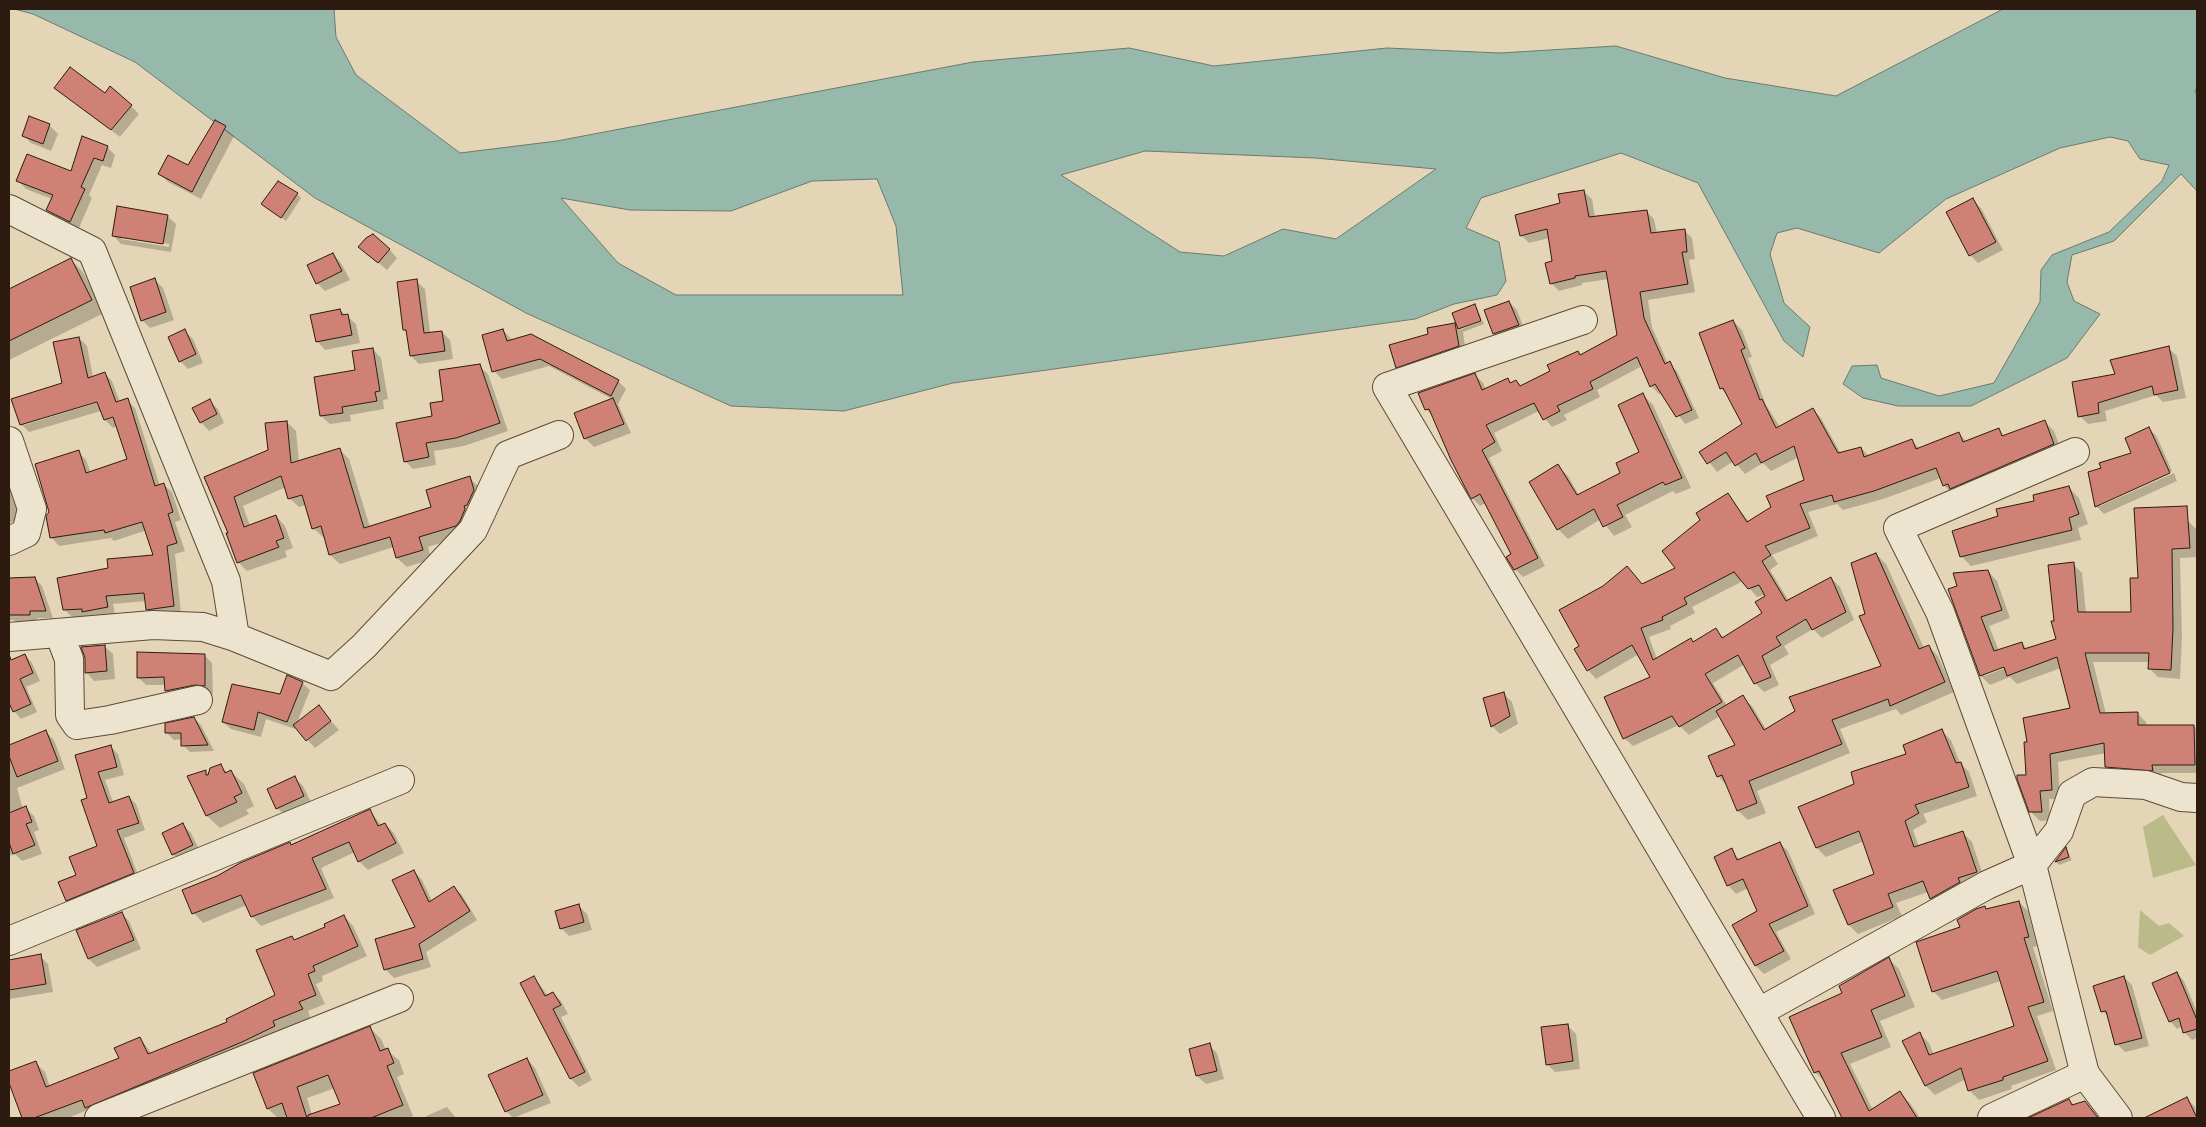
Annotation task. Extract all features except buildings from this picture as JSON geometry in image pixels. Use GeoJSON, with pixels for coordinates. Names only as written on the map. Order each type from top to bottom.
{"type":"FeatureCollection","features":[{"type":"Feature","properties":{"kind":"street"},"geometry":{"type":"LineString","coordinates":[[9,209],[92,251],[226,581],[235,637]]}},
{"type":"Feature","properties":{"kind":"street"},"geometry":{"type":"LineString","coordinates":[[1583,320],[1387,387],[1822,1118]]}},
{"type":"Feature","properties":{"kind":"street"},"geometry":{"type":"LineString","coordinates":[[9,637],[153,625],[203,627],[235,637],[331,676],[364,646],[473,530],[508,455],[559,435]]}},
{"type":"Feature","properties":{"kind":"street"},"geometry":{"type":"LineString","coordinates":[[9,441],[32,509],[26,533],[9,540]]}},
{"type":"Feature","properties":{"kind":"street"},"geometry":{"type":"LineString","coordinates":[[2075,452],[1898,528],[1940,612],[2032,865],[2085,1074],[2118,1118]]}},
{"type":"Feature","properties":{"kind":"street"},"geometry":{"type":"LineString","coordinates":[[59,633],[69,659],[70,715],[78,726],[198,700]]}},
{"type":"Feature","properties":{"kind":"street"},"geometry":{"type":"LineString","coordinates":[[9,941],[400,780]]}},
{"type":"Feature","properties":{"kind":"street"},"geometry":{"type":"LineString","coordinates":[[1759,1012],[1987,885],[2032,865],[2059,831],[2072,794],[2093,782],[2146,786],[2181,797],[2197,798]]}},
{"type":"Feature","properties":{"kind":"street"},"geometry":{"type":"LineString","coordinates":[[99,1118],[398,998]]}},
{"type":"Feature","properties":{"kind":"street"},"geometry":{"type":"LineString","coordinates":[[1992,1118],[2085,1074]]}},
{"type":"Feature","properties":{"kind":"green space"},"geometry":{"type":"Polygon","coordinates":[[[2163,815],[2196,865],[2153,878],[2143,827],[2163,815]]]}},
{"type":"Feature","properties":{"kind":"green space"},"geometry":{"type":"Polygon","coordinates":[[[2140,910],[2159,926],[2169,923],[2184,936],[2150,955],[2138,947],[2140,910]]]}},
{"type":"Feature","properties":{"kind":"shaded area"},"geometry":{"type":"Polygon","coordinates":[[[14,9],[334,9],[336,37],[356,75],[460,153],[557,141],[973,62],[1129,48],[1214,66],[1387,48],[1500,53],[1616,46],[1725,78],[1836,96],[2003,9],[2197,9],[2197,88],[2195,91],[2197,95],[2197,191],[2181,174],[2114,241],[2072,255],[2067,282],[2074,301],[2100,314],[2067,358],[1971,406],[1898,406],[1863,398],[1843,384],[1852,366],[1877,365],[1881,378],[1939,396],[1994,383],[2040,302],[2041,270],[2052,255],[2109,232],[2162,181],[2169,165],[2140,159],[2128,141],[2110,137],[2060,148],[1946,199],[1879,253],[1797,228],[1777,233],[1770,254],[1784,303],[1810,327],[1803,357],[1784,341],[1698,183],[1621,153],[1481,198],[1466,228],[1499,242],[1506,281],[1497,295],[1454,304],[1415,319],[953,383],[844,411],[731,406],[526,313],[315,198],[135,62],[33,14],[14,9]],[[1145,151],[1061,175],[1180,252],[1224,256],[1283,229],[1336,239],[1436,169],[1315,158],[1145,151]],[[877,179],[812,181],[731,211],[630,210],[561,198],[618,263],[676,295],[903,295],[896,226],[877,179]]]}}]}
